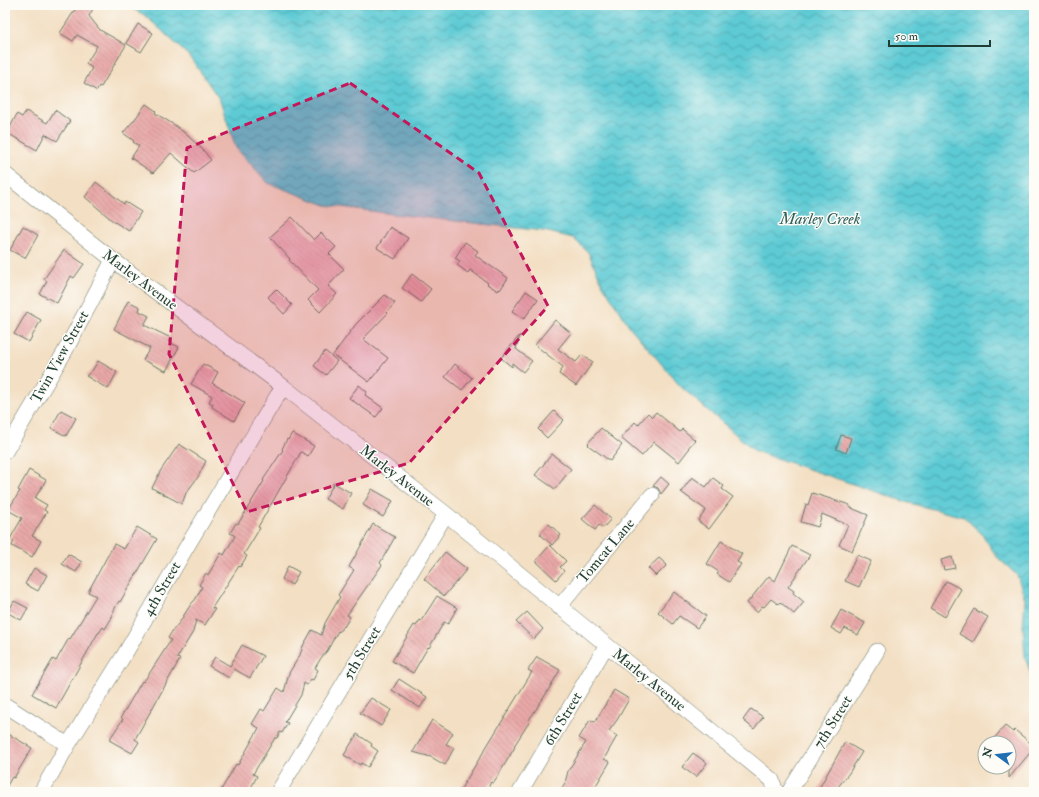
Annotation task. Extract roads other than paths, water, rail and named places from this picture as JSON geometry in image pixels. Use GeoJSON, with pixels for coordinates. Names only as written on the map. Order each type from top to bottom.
{"type":"FeatureCollection","features":[{"type":"Feature","properties":{"kind":"street","name":"Marley Avenue"},"geometry":{"type":"LineString","coordinates":[[5,174],[113,260],[284,387],[446,514],[772,780],[776,792]]}},
{"type":"Feature","properties":{"kind":"street","name":"Twin View Street"},"geometry":{"type":"LineString","coordinates":[[5,452],[64,353],[113,260]]}},
{"type":"Feature","properties":{"kind":"street","name":"4th Street"},"geometry":{"type":"LineString","coordinates":[[41,792],[68,745],[126,652],[190,541],[277,396],[284,387]]}},
{"type":"Feature","properties":{"kind":"street","name":"Tomcat Lane"},"geometry":{"type":"LineString","coordinates":[[559,607],[652,495]]}},
{"type":"Feature","properties":{"kind":"street","name":"5th Street"},"geometry":{"type":"LineString","coordinates":[[278,792],[446,514]]}},
{"type":"Feature","properties":{"kind":"street","name":"6th Street"},"geometry":{"type":"LineString","coordinates":[[520,792],[606,646]]}},
{"type":"Feature","properties":{"kind":"street","name":"7th Street"},"geometry":{"type":"LineString","coordinates":[[789,792],[877,652]]}},
{"type":"Feature","properties":{"kind":"street"},"geometry":{"type":"LineString","coordinates":[[5,705],[68,745]]}},
{"type":"Feature","properties":{"kind":"water","name":"Marley Creek"},"geometry":{"type":"Polygon","coordinates":[[[126,5],[1034,5],[1034,683],[1025,657],[1023,627],[1025,599],[1017,575],[997,557],[982,534],[964,517],[909,503],[755,451],[681,387],[630,327],[603,285],[588,252],[573,238],[544,231],[326,205],[268,183],[236,148],[220,100],[190,57],[146,16],[126,5]]]}}]}
